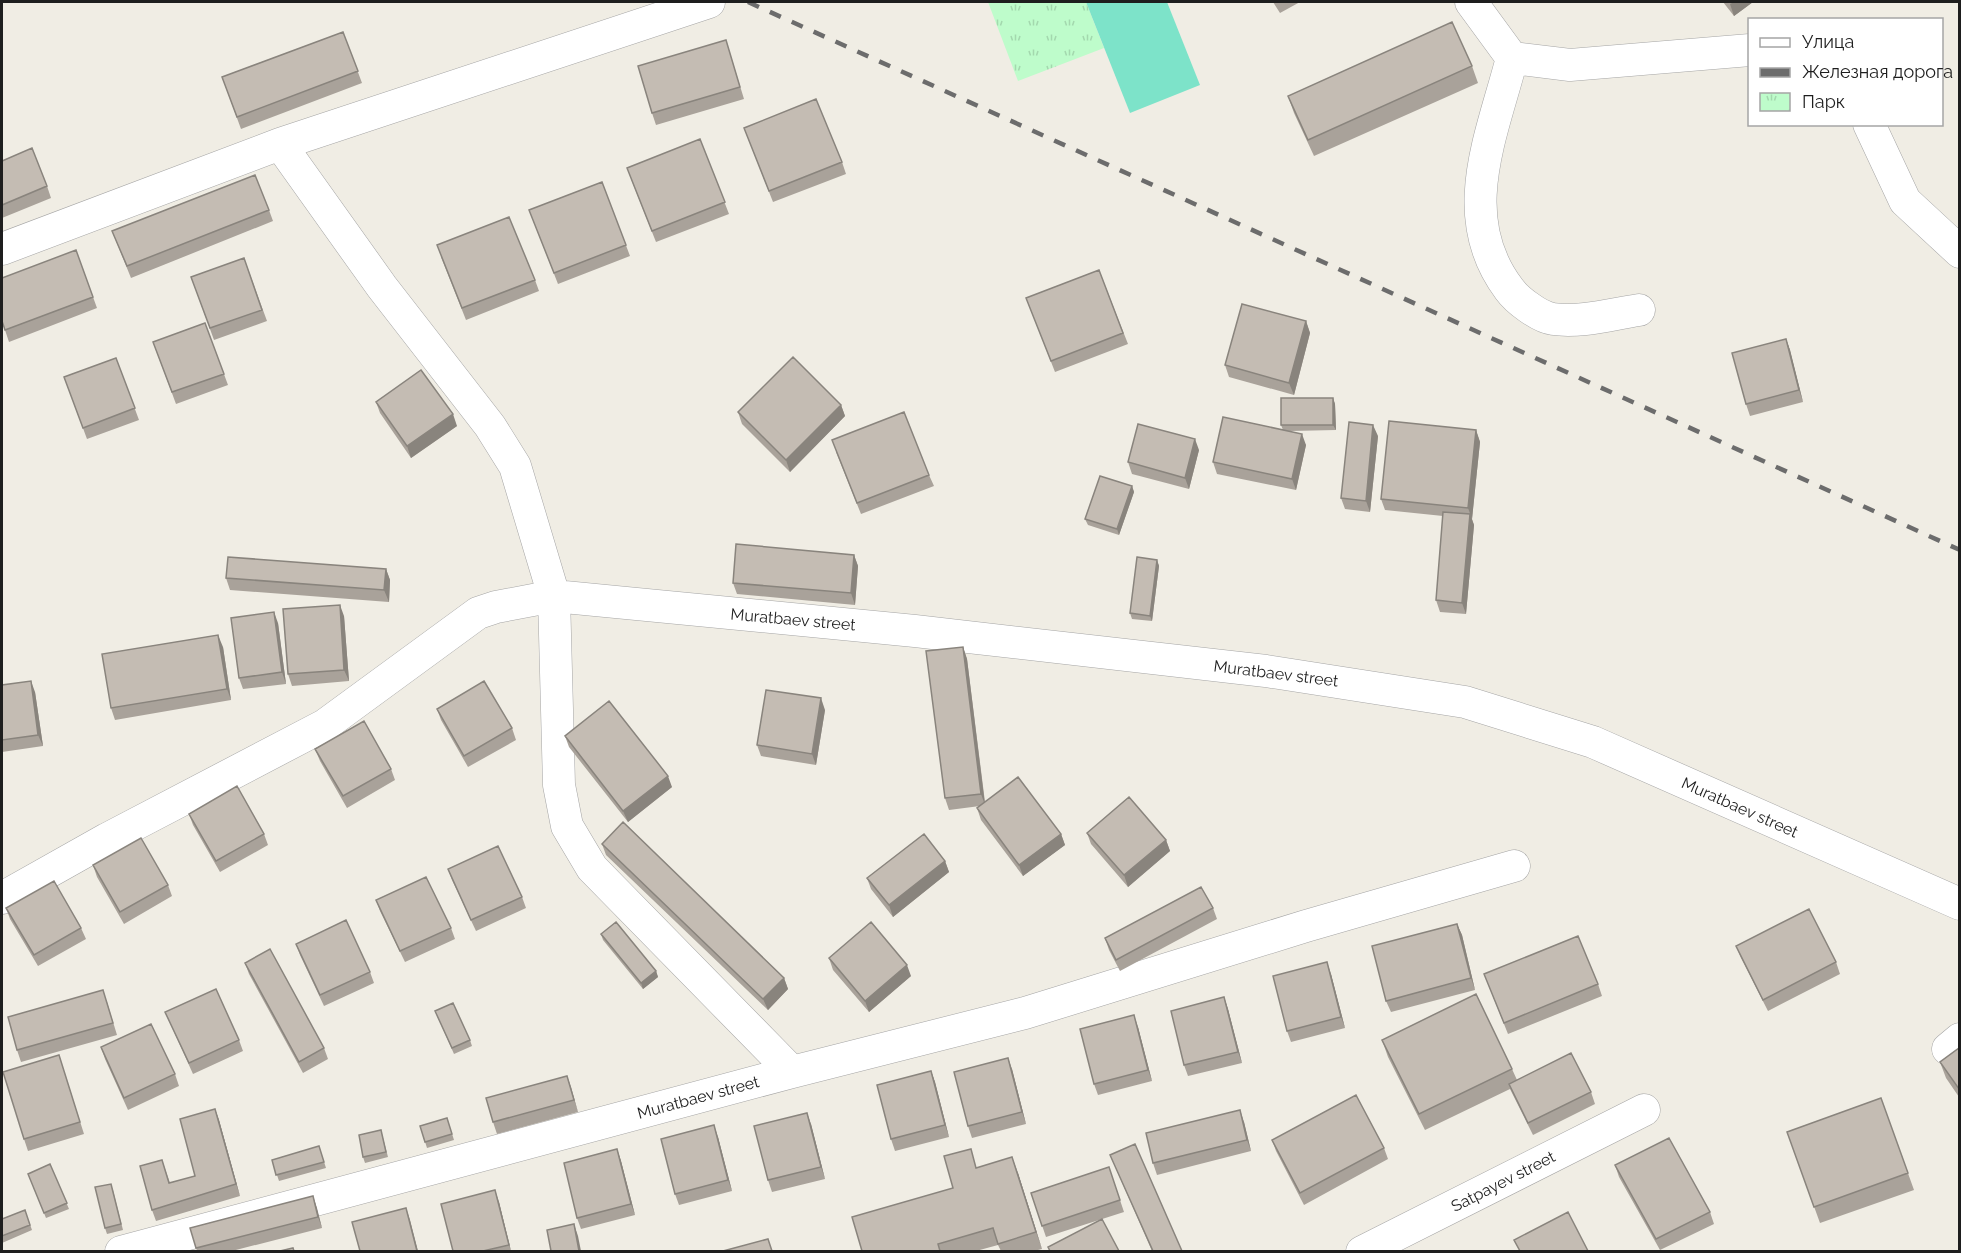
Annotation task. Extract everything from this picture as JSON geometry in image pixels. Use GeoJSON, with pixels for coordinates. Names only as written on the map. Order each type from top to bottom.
{"type":"FeatureCollection","features":[{"type":"Feature","properties":{"kind":"street"},"geometry":{"type":"LineString","coordinates":[[2,249],[280,144],[709,2]]}},
{"type":"Feature","properties":{"kind":"street"},"geometry":{"type":"LineString","coordinates":[[1471,2],[1512,58],[1570,65],[1748,50]]}},
{"type":"Feature","properties":{"kind":"street"},"geometry":{"type":"LineString","coordinates":[[1512,58],[1479,184],[1480,229],[1498,274],[1515,297],[1551,319],[1577,319],[1639,310]]}},
{"type":"Feature","properties":{"kind":"street"},"geometry":{"type":"LineString","coordinates":[[1870,126],[1905,201],[1959,252]]}},
{"type":"Feature","properties":{"kind":"street"},"geometry":{"type":"LineString","coordinates":[[280,144],[382,287],[490,426],[515,466],[554,596],[560,785],[567,826],[592,868],[792,1072]]}},
{"type":"Feature","properties":{"kind":"street","name":"Muratbaev street"},"geometry":{"type":"LineString","coordinates":[[2,898],[107,839],[325,725],[478,613],[496,607],[554,596],[915,631],[1266,670],[1465,702],[1593,742],[1959,904]]}},
{"type":"Feature","properties":{"kind":"street","name":"Muratbaev street"},"geometry":{"type":"LineString","coordinates":[[121,1251],[159,1247],[792,1072],[1025,1013],[1306,926],[1514,866]]}},
{"type":"Feature","properties":{"kind":"street","name":"Satpayev street"},"geometry":{"type":"LineString","coordinates":[[1362,1251],[1644,1110]]}},
{"type":"Feature","properties":{"kind":"green space"},"geometry":{"type":"Polygon","coordinates":[[[988,2],[1086,2],[1104,48],[1018,81],[988,2]]]}},
{"type":"Feature","properties":{"kind":"green space"},"geometry":{"type":"Polygon","coordinates":[[[1086,2],[1167,2],[1200,85],[1130,113],[1086,2]]]}},
{"type":"Feature","properties":{"kind":"building"},"geometry":{"type":"Polygon","coordinates":[[[1452,22],[1472,66],[1308,140],[1288,96],[1452,22]]]}},
{"type":"Feature","properties":{"kind":"building"},"geometry":{"type":"Polygon","coordinates":[[[343,32],[358,71],[237,117],[222,77],[343,32]]]}},
{"type":"Feature","properties":{"kind":"building"},"geometry":{"type":"Polygon","coordinates":[[[726,40],[740,87],[652,113],[638,66],[726,40]]]}},
{"type":"Feature","properties":{"kind":"building"},"geometry":{"type":"Polygon","coordinates":[[[816,99],[842,162],[769,191],[744,128],[816,99]]]}},
{"type":"Feature","properties":{"kind":"building"},"geometry":{"type":"Polygon","coordinates":[[[700,139],[725,202],[652,231],[627,168],[700,139]]]}},
{"type":"Feature","properties":{"kind":"building"},"geometry":{"type":"Polygon","coordinates":[[[32,148],[47,186],[2,205],[2,161],[32,148]]]}},
{"type":"Feature","properties":{"kind":"building"},"geometry":{"type":"Polygon","coordinates":[[[255,175],[269,210],[127,266],[112,231],[255,175]]]}},
{"type":"Feature","properties":{"kind":"building"},"geometry":{"type":"Polygon","coordinates":[[[602,182],[626,245],[554,273],[529,210],[602,182]]]}},
{"type":"Feature","properties":{"kind":"building"},"geometry":{"type":"Polygon","coordinates":[[[509,217],[535,280],[462,308],[437,245],[509,217]]]}},
{"type":"Feature","properties":{"kind":"building"},"geometry":{"type":"Polygon","coordinates":[[[76,250],[93,297],[5,330],[2,321],[2,278],[76,250]]]}},
{"type":"Feature","properties":{"kind":"building"},"geometry":{"type":"Polygon","coordinates":[[[244,258],[262,310],[210,328],[191,277],[244,258]]]}},
{"type":"Feature","properties":{"kind":"building"},"geometry":{"type":"Polygon","coordinates":[[[1099,270],[1123,333],[1051,361],[1026,298],[1099,270]]]}},
{"type":"Feature","properties":{"kind":"building"},"geometry":{"type":"Polygon","coordinates":[[[1242,304],[1306,321],[1289,383],[1225,365],[1242,304]]]}},
{"type":"Feature","properties":{"kind":"building"},"geometry":{"type":"Polygon","coordinates":[[[205,323],[224,374],[172,392],[153,342],[205,323]]]}},
{"type":"Feature","properties":{"kind":"building"},"geometry":{"type":"Polygon","coordinates":[[[1786,339],[1799,390],[1746,404],[1732,353],[1786,339]]]}},
{"type":"Feature","properties":{"kind":"building"},"geometry":{"type":"Polygon","coordinates":[[[793,357],[841,405],[786,460],[738,412],[793,357]]]}},
{"type":"Feature","properties":{"kind":"building"},"geometry":{"type":"Polygon","coordinates":[[[116,358],[135,408],[83,428],[64,377],[116,358]]]}},
{"type":"Feature","properties":{"kind":"building"},"geometry":{"type":"Polygon","coordinates":[[[421,370],[453,414],[407,446],[376,402],[421,370]]]}},
{"type":"Feature","properties":{"kind":"building"},"geometry":{"type":"Polygon","coordinates":[[[1281,398],[1333,398],[1333,425],[1281,425],[1281,398]]]}},
{"type":"Feature","properties":{"kind":"building"},"geometry":{"type":"Polygon","coordinates":[[[904,412],[929,475],[857,503],[832,440],[904,412]]]}},
{"type":"Feature","properties":{"kind":"building"},"geometry":{"type":"Polygon","coordinates":[[[1223,417],[1302,434],[1292,479],[1213,462],[1223,417]]]}},
{"type":"Feature","properties":{"kind":"building"},"geometry":{"type":"Polygon","coordinates":[[[1389,421],[1476,430],[1468,508],[1381,499],[1389,421]]]}},
{"type":"Feature","properties":{"kind":"building"},"geometry":{"type":"Polygon","coordinates":[[[1349,422],[1373,425],[1366,501],[1341,498],[1349,422]]]}},
{"type":"Feature","properties":{"kind":"building"},"geometry":{"type":"Polygon","coordinates":[[[1138,424],[1195,439],[1185,478],[1128,462],[1138,424]]]}},
{"type":"Feature","properties":{"kind":"building"},"geometry":{"type":"Polygon","coordinates":[[[1100,476],[1132,486],[1117,529],[1085,519],[1100,476]]]}},
{"type":"Feature","properties":{"kind":"building"},"geometry":{"type":"Polygon","coordinates":[[[1443,512],[1470,514],[1462,603],[1436,600],[1443,512]]]}},
{"type":"Feature","properties":{"kind":"building"},"geometry":{"type":"Polygon","coordinates":[[[736,544],[854,555],[851,593],[733,583],[736,544]]]}},
{"type":"Feature","properties":{"kind":"building"},"geometry":{"type":"Polygon","coordinates":[[[228,557],[386,569],[384,590],[226,578],[228,557]]]}},
{"type":"Feature","properties":{"kind":"building"},"geometry":{"type":"Polygon","coordinates":[[[1137,557],[1157,560],[1150,616],[1130,613],[1137,557]]]}},
{"type":"Feature","properties":{"kind":"building"},"geometry":{"type":"Polygon","coordinates":[[[340,605],[344,670],[288,674],[283,609],[340,605]]]}},
{"type":"Feature","properties":{"kind":"building"},"geometry":{"type":"Polygon","coordinates":[[[274,612],[282,672],[239,678],[231,618],[274,612]]]}},
{"type":"Feature","properties":{"kind":"building"},"geometry":{"type":"Polygon","coordinates":[[[218,635],[227,689],[111,708],[102,654],[218,635]]]}},
{"type":"Feature","properties":{"kind":"building"},"geometry":{"type":"Polygon","coordinates":[[[963,647],[981,794],[945,798],[926,651],[963,647]]]}},
{"type":"Feature","properties":{"kind":"building"},"geometry":{"type":"Polygon","coordinates":[[[31,681],[38,735],[2,740],[2,685],[31,681]]]}},
{"type":"Feature","properties":{"kind":"building"},"geometry":{"type":"Polygon","coordinates":[[[484,681],[512,728],[464,756],[437,709],[484,681]]]}},
{"type":"Feature","properties":{"kind":"building"},"geometry":{"type":"Polygon","coordinates":[[[766,690],[821,698],[812,754],[757,745],[766,690]]]}},
{"type":"Feature","properties":{"kind":"building"},"geometry":{"type":"Polygon","coordinates":[[[609,701],[668,776],[623,811],[565,736],[609,701]]]}},
{"type":"Feature","properties":{"kind":"building"},"geometry":{"type":"Polygon","coordinates":[[[364,721],[391,769],[343,796],[315,749],[364,721]]]}},
{"type":"Feature","properties":{"kind":"building"},"geometry":{"type":"Polygon","coordinates":[[[1018,777],[1061,834],[1019,865],[977,808],[1018,777]]]}},
{"type":"Feature","properties":{"kind":"building"},"geometry":{"type":"Polygon","coordinates":[[[237,786],[264,834],[216,861],[189,814],[237,786]]]}},
{"type":"Feature","properties":{"kind":"building"},"geometry":{"type":"Polygon","coordinates":[[[1129,797],[1166,840],[1124,875],[1087,833],[1129,797]]]}},
{"type":"Feature","properties":{"kind":"building"},"geometry":{"type":"Polygon","coordinates":[[[623,822],[784,978],[763,999],[602,844],[623,822]]]}},
{"type":"Feature","properties":{"kind":"building"},"geometry":{"type":"Polygon","coordinates":[[[924,834],[945,861],[889,905],[867,878],[924,834]]]}},
{"type":"Feature","properties":{"kind":"building"},"geometry":{"type":"Polygon","coordinates":[[[141,838],[168,885],[120,912],[93,865],[141,838]]]}},
{"type":"Feature","properties":{"kind":"building"},"geometry":{"type":"Polygon","coordinates":[[[498,846],[522,897],[471,920],[448,869],[498,846]]]}},
{"type":"Feature","properties":{"kind":"building"},"geometry":{"type":"Polygon","coordinates":[[[426,877],[451,928],[400,951],[376,900],[426,877]]]}},
{"type":"Feature","properties":{"kind":"building"},"geometry":{"type":"Polygon","coordinates":[[[54,881],[81,928],[34,955],[6,908],[54,881]]]}},
{"type":"Feature","properties":{"kind":"building"},"geometry":{"type":"Polygon","coordinates":[[[1201,887],[1213,908],[1116,960],[1105,938],[1201,887]]]}},
{"type":"Feature","properties":{"kind":"building"},"geometry":{"type":"Polygon","coordinates":[[[1809,909],[1836,962],[1763,1000],[1736,946],[1809,909]]]}},
{"type":"Feature","properties":{"kind":"building"},"geometry":{"type":"Polygon","coordinates":[[[346,920],[370,972],[320,995],[296,944],[346,920]]]}},
{"type":"Feature","properties":{"kind":"building"},"geometry":{"type":"Polygon","coordinates":[[[616,922],[656,971],[641,983],[601,934],[616,922]]]}},
{"type":"Feature","properties":{"kind":"building"},"geometry":{"type":"Polygon","coordinates":[[[871,922],[907,965],[865,1001],[829,958],[871,922]]]}},
{"type":"Feature","properties":{"kind":"building"},"geometry":{"type":"Polygon","coordinates":[[[1457,924],[1471,978],[1386,1001],[1372,946],[1457,924]]]}},
{"type":"Feature","properties":{"kind":"building"},"geometry":{"type":"Polygon","coordinates":[[[1578,936],[1598,984],[1504,1023],[1484,974],[1578,936]]]}},
{"type":"Feature","properties":{"kind":"building"},"geometry":{"type":"Polygon","coordinates":[[[270,949],[324,1048],[299,1062],[245,963],[270,949]]]}},
{"type":"Feature","properties":{"kind":"building"},"geometry":{"type":"Polygon","coordinates":[[[1327,962],[1341,1017],[1287,1031],[1273,976],[1327,962]]]}},
{"type":"Feature","properties":{"kind":"building"},"geometry":{"type":"Polygon","coordinates":[[[216,989],[239,1040],[189,1063],[165,1012],[216,989]]]}},
{"type":"Feature","properties":{"kind":"building"},"geometry":{"type":"Polygon","coordinates":[[[103,990],[113,1023],[17,1050],[8,1017],[103,990]]]}},
{"type":"Feature","properties":{"kind":"building"},"geometry":{"type":"Polygon","coordinates":[[[1476,994],[1512,1069],[1419,1114],[1382,1040],[1476,994]]]}},
{"type":"Feature","properties":{"kind":"building"},"geometry":{"type":"Polygon","coordinates":[[[1224,997],[1238,1052],[1184,1065],[1171,1011],[1224,997]]]}},
{"type":"Feature","properties":{"kind":"building"},"geometry":{"type":"Polygon","coordinates":[[[453,1003],[470,1040],[452,1048],[435,1011],[453,1003]]]}},
{"type":"Feature","properties":{"kind":"building"},"geometry":{"type":"Polygon","coordinates":[[[1134,1015],[1148,1070],[1094,1084],[1080,1029],[1134,1015]]]}},
{"type":"Feature","properties":{"kind":"building"},"geometry":{"type":"Polygon","coordinates":[[[151,1024],[175,1074],[124,1098],[101,1047],[151,1024]]]}},
{"type":"Feature","properties":{"kind":"building"},"geometry":{"type":"Polygon","coordinates":[[[1959,1048],[1959,1089],[1940,1062],[1959,1048]]]}},
{"type":"Feature","properties":{"kind":"building"},"geometry":{"type":"Polygon","coordinates":[[[1571,1053],[1591,1092],[1528,1123],[1509,1084],[1571,1053]]]}},
{"type":"Feature","properties":{"kind":"building"},"geometry":{"type":"Polygon","coordinates":[[[59,1055],[80,1122],[24,1139],[3,1072],[59,1055]]]}},
{"type":"Feature","properties":{"kind":"building"},"geometry":{"type":"Polygon","coordinates":[[[1008,1058],[1022,1112],[968,1126],[954,1072],[1008,1058]]]}},
{"type":"Feature","properties":{"kind":"building"},"geometry":{"type":"Polygon","coordinates":[[[931,1071],[945,1125],[891,1139],[877,1085],[931,1071]]]}},
{"type":"Feature","properties":{"kind":"building"},"geometry":{"type":"Polygon","coordinates":[[[567,1076],[574,1100],[493,1122],[486,1098],[567,1076]]]}},
{"type":"Feature","properties":{"kind":"building"},"geometry":{"type":"Polygon","coordinates":[[[1356,1095],[1384,1148],[1300,1193],[1272,1140],[1356,1095]]]}},
{"type":"Feature","properties":{"kind":"building"},"geometry":{"type":"Polygon","coordinates":[[[1881,1098],[1908,1173],[1814,1207],[1787,1132],[1881,1098]]]}},
{"type":"Feature","properties":{"kind":"building"},"geometry":{"type":"Polygon","coordinates":[[[215,1109],[236,1184],[152,1210],[140,1166],[162,1160],[169,1183],[195,1176],[180,1119],[215,1109]]]}},
{"type":"Feature","properties":{"kind":"building"},"geometry":{"type":"Polygon","coordinates":[[[1240,1110],[1247,1140],[1153,1163],[1146,1133],[1240,1110]]]}},
{"type":"Feature","properties":{"kind":"building"},"geometry":{"type":"Polygon","coordinates":[[[807,1113],[821,1167],[768,1180],[754,1126],[807,1113]]]}},
{"type":"Feature","properties":{"kind":"building"},"geometry":{"type":"Polygon","coordinates":[[[447,1118],[452,1134],[425,1142],[420,1126],[447,1118]]]}},
{"type":"Feature","properties":{"kind":"building"},"geometry":{"type":"Polygon","coordinates":[[[714,1125],[728,1180],[675,1194],[661,1139],[714,1125]]]}},
{"type":"Feature","properties":{"kind":"building"},"geometry":{"type":"Polygon","coordinates":[[[381,1130],[386,1152],[363,1157],[359,1135],[381,1130]]]}},
{"type":"Feature","properties":{"kind":"building"},"geometry":{"type":"Polygon","coordinates":[[[1669,1138],[1710,1212],[1656,1239],[1615,1165],[1669,1138]]]}},
{"type":"Feature","properties":{"kind":"building"},"geometry":{"type":"Polygon","coordinates":[[[1135,1144],[1182,1251],[1153,1251],[1110,1155],[1135,1144]]]}},
{"type":"Feature","properties":{"kind":"building"},"geometry":{"type":"Polygon","coordinates":[[[319,1146],[324,1162],[276,1175],[272,1160],[319,1146]]]}},
{"type":"Feature","properties":{"kind":"building"},"geometry":{"type":"Polygon","coordinates":[[[617,1149],[631,1204],[577,1218],[564,1163],[617,1149]]]}},
{"type":"Feature","properties":{"kind":"building"},"geometry":{"type":"Polygon","coordinates":[[[971,1149],[976,1168],[1012,1157],[1036,1232],[998,1244],[993,1228],[938,1244],[940,1251],[862,1251],[852,1217],[953,1188],[944,1156],[971,1149]]]}},
{"type":"Feature","properties":{"kind":"building"},"geometry":{"type":"Polygon","coordinates":[[[50,1164],[67,1203],[44,1213],[28,1174],[50,1164]]]}},
{"type":"Feature","properties":{"kind":"building"},"geometry":{"type":"Polygon","coordinates":[[[1109,1167],[1120,1200],[1042,1226],[1031,1193],[1109,1167]]]}},
{"type":"Feature","properties":{"kind":"building"},"geometry":{"type":"Polygon","coordinates":[[[111,1184],[121,1224],[105,1228],[95,1187],[111,1184]]]}},
{"type":"Feature","properties":{"kind":"building"},"geometry":{"type":"Polygon","coordinates":[[[495,1190],[509,1245],[483,1251],[453,1251],[441,1204],[495,1190]]]}},
{"type":"Feature","properties":{"kind":"building"},"geometry":{"type":"Polygon","coordinates":[[[313,1196],[318,1217],[196,1248],[190,1228],[313,1196]]]}},
{"type":"Feature","properties":{"kind":"building"},"geometry":{"type":"Polygon","coordinates":[[[406,1208],[417,1251],[360,1251],[352,1222],[406,1208]]]}},
{"type":"Feature","properties":{"kind":"building"},"geometry":{"type":"Polygon","coordinates":[[[25,1210],[30,1225],[2,1236],[2,1219],[25,1210]]]}},
{"type":"Feature","properties":{"kind":"building"},"geometry":{"type":"Polygon","coordinates":[[[1568,1212],[1588,1251],[1520,1251],[1514,1240],[1568,1212]]]}},
{"type":"Feature","properties":{"kind":"building"},"geometry":{"type":"Polygon","coordinates":[[[1102,1219],[1119,1251],[1050,1251],[1048,1247],[1102,1219]]]}},
{"type":"Feature","properties":{"kind":"building"},"geometry":{"type":"Polygon","coordinates":[[[574,1224],[579,1251],[551,1251],[547,1230],[574,1224]]]}},
{"type":"Feature","properties":{"kind":"building"},"geometry":{"type":"Polygon","coordinates":[[[768,1239],[772,1251],[723,1251],[768,1239]]]}},
{"type":"Feature","properties":{"kind":"railway"},"geometry":{"type":"LineString","coordinates":[[748,2],[1960,550]]}}]}
